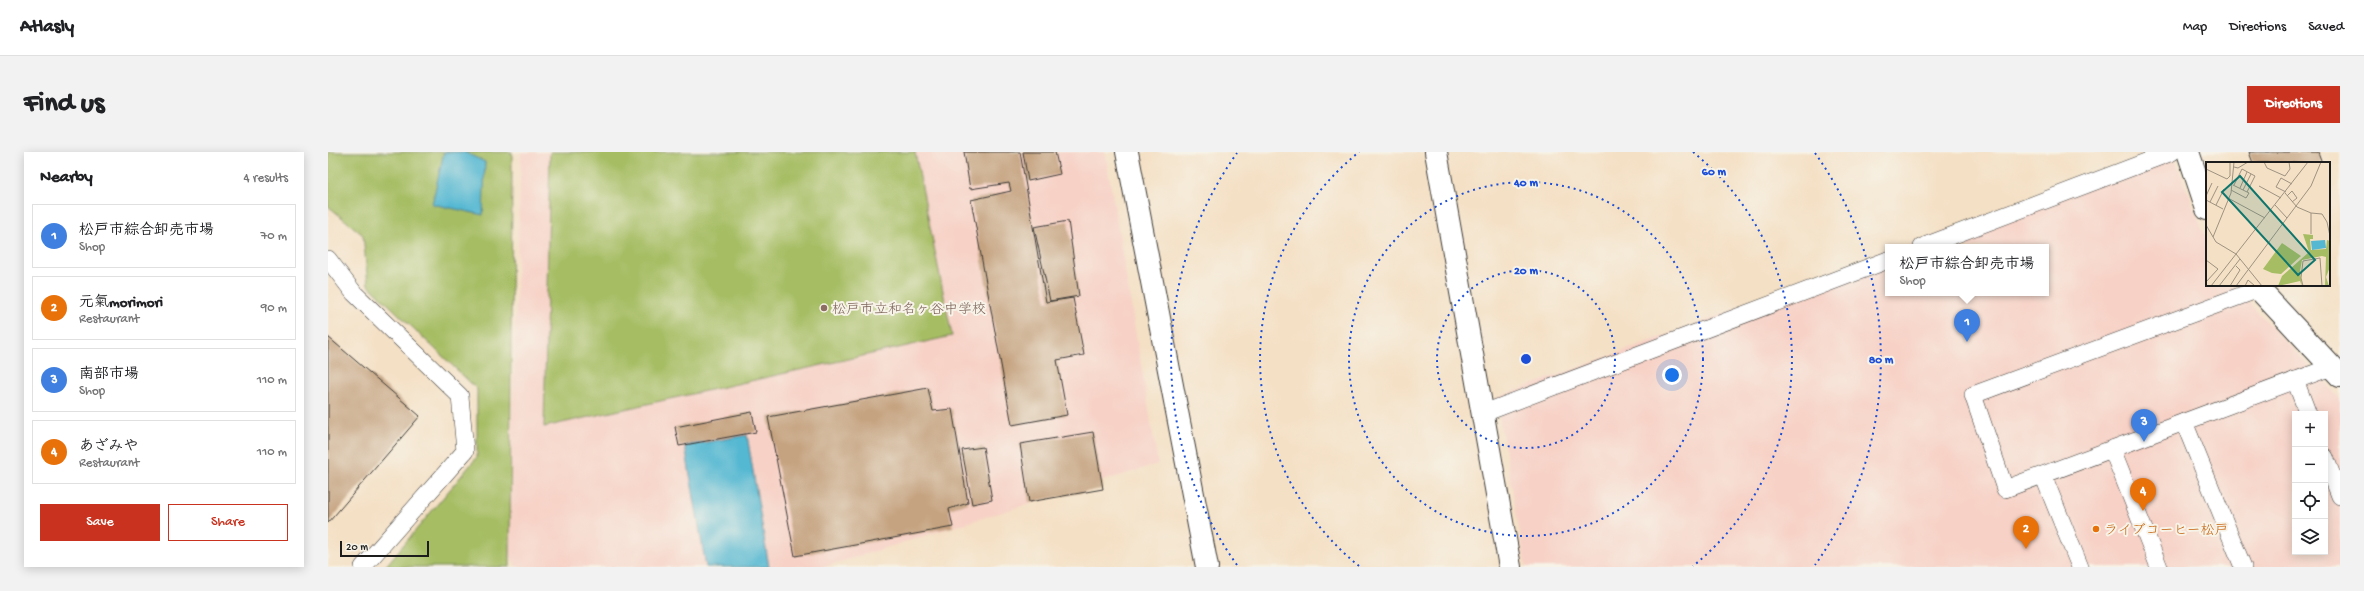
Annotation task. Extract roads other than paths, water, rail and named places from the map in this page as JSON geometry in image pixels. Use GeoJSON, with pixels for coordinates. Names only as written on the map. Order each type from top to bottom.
{"type":"FeatureCollection","features":[{"type":"Feature","properties":{"kind":"street"},"geometry":{"type":"LineString","coordinates":[[1127,152],[1207,567]]}},
{"type":"Feature","properties":{"kind":"street"},"geometry":{"type":"LineString","coordinates":[[1436,152],[1484,413],[1510,567]]}},
{"type":"Feature","properties":{"kind":"street"},"geometry":{"type":"LineString","coordinates":[[2188,152],[2206,206]]}},
{"type":"Feature","properties":{"kind":"street"},"geometry":{"type":"LineString","coordinates":[[2257,287],[2335,372]]}},
{"type":"Feature","properties":{"kind":"lane"},"geometry":{"type":"LineString","coordinates":[[1930,244],[2172,152]]}},
{"type":"Feature","properties":{"kind":"lane"},"geometry":{"type":"LineString","coordinates":[[328,259],[354,293],[460,396],[465,451],[363,567]]}},
{"type":"Feature","properties":{"kind":"lane"},"geometry":{"type":"LineString","coordinates":[[1484,413],[1885,261]]}},
{"type":"Feature","properties":{"kind":"lane"},"geometry":{"type":"LineString","coordinates":[[2257,287],[1973,395],[2005,489],[2295,380],[2335,372]]}},
{"type":"Feature","properties":{"kind":"lane"},"geometry":{"type":"LineString","coordinates":[[2295,380],[2307,411]]}},
{"type":"Feature","properties":{"kind":"lane"},"geometry":{"type":"LineString","coordinates":[[2184,422],[2243,567]]}},
{"type":"Feature","properties":{"kind":"lane"},"geometry":{"type":"LineString","coordinates":[[2112,449],[2159,567]]}},
{"type":"Feature","properties":{"kind":"lane"},"geometry":{"type":"LineString","coordinates":[[2328,465],[2340,496]]}},
{"type":"Feature","properties":{"kind":"lane"},"geometry":{"type":"LineString","coordinates":[[2043,474],[2080,567]]}},
{"type":"Feature","properties":{"kind":"water"},"geometry":{"type":"Polygon","coordinates":[[[444,152],[464,152],[485,162],[483,215],[432,204],[444,152]]]}},
{"type":"Feature","properties":{"kind":"water"},"geometry":{"type":"Polygon","coordinates":[[[747,435],[769,567],[706,567],[685,446],[747,435]]]}},
{"type":"Feature","properties":{"kind":"place","name":"松戸市立和名ヶ谷中学校"},"geometry":{"type":"Point","coordinates":[824,308]}},
{"type":"Feature","properties":{"kind":"place","name":"松戸市綜合卸売市場"},"geometry":{"type":"Point","coordinates":[1967,342]}},
{"type":"Feature","properties":{"kind":"place","name":"南部市場"},"geometry":{"type":"Point","coordinates":[2144,442]}},
{"type":"Feature","properties":{"kind":"place","name":"あざみや"},"geometry":{"type":"Point","coordinates":[2143,511]}},
{"type":"Feature","properties":{"kind":"place","name":"ライブコーヒー松戸"},"geometry":{"type":"Point","coordinates":[2096,529]}},
{"type":"Feature","properties":{"kind":"place","name":"元氣morimori"},"geometry":{"type":"Point","coordinates":[2026,549]}}]}
